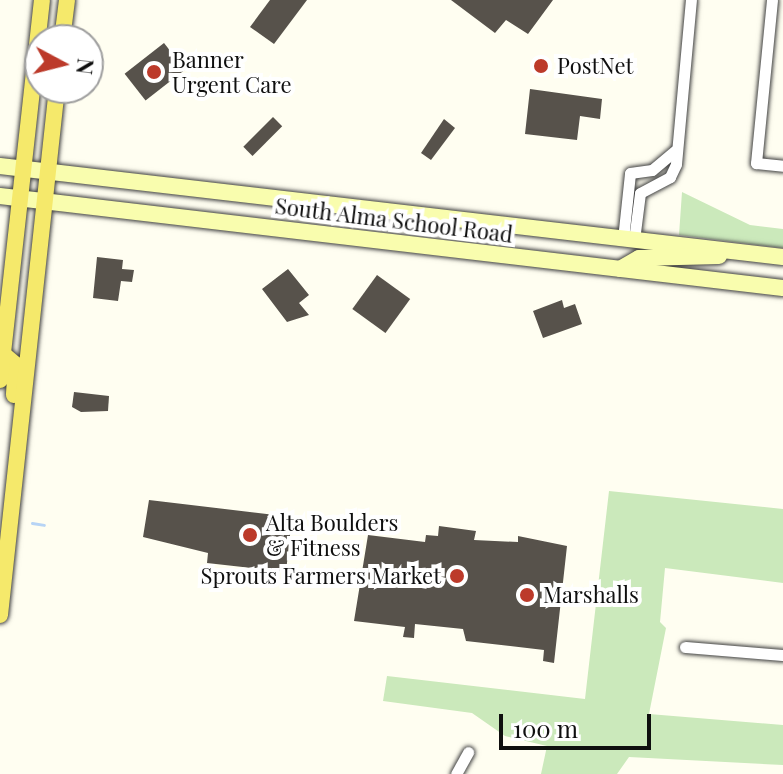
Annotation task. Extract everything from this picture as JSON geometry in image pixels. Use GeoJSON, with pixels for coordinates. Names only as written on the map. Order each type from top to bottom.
{"type":"FeatureCollection","features":[{"type":"Feature","properties":{"kind":"main road"},"geometry":{"type":"LineString","coordinates":[[0,380],[42,0]]}},
{"type":"Feature","properties":{"kind":"main road"},"geometry":{"type":"LineString","coordinates":[[64,24],[67,0]]}},
{"type":"Feature","properties":{"kind":"main road"},"geometry":{"type":"LineString","coordinates":[[0,615],[55,104]]}},
{"type":"Feature","properties":{"kind":"main road","name":"South Alma School Road"},"geometry":{"type":"LineString","coordinates":[[0,166],[783,257]]}},
{"type":"Feature","properties":{"kind":"main road","name":"South Alma School Road"},"geometry":{"type":"LineString","coordinates":[[0,196],[783,288]]}},
{"type":"Feature","properties":{"kind":"main road"},"geometry":{"type":"LineString","coordinates":[[620,269],[639,258],[741,252]]}},
{"type":"Feature","properties":{"kind":"main road"},"geometry":{"type":"LineString","coordinates":[[3,354],[16,365],[17,460]]}},
{"type":"Feature","properties":{"kind":"street"},"geometry":{"type":"LineString","coordinates":[[628,239],[640,193],[670,177],[691,0]]}},
{"type":"Feature","properties":{"kind":"street"},"geometry":{"type":"LineString","coordinates":[[772,0],[756,163],[783,166]]}},
{"type":"Feature","properties":{"kind":"street"},"geometry":{"type":"LineString","coordinates":[[628,239],[630,173],[652,170],[675,151]]}},
{"type":"Feature","properties":{"kind":"street"},"geometry":{"type":"LineString","coordinates":[[685,647],[783,655]]}},
{"type":"Feature","properties":{"kind":"street"},"geometry":{"type":"LineString","coordinates":[[456,774],[468,752]]}},
{"type":"Feature","properties":{"kind":"green space"},"geometry":{"type":"Polygon","coordinates":[[[682,192],[750,225],[783,229],[783,248],[679,235],[682,192]]]}},
{"type":"Feature","properties":{"kind":"green space"},"geometry":{"type":"Polygon","coordinates":[[[609,491],[783,509],[783,583],[665,568],[660,622],[666,628],[649,714],[783,725],[783,765],[629,757],[617,774],[541,774],[547,746],[505,736],[472,713],[383,701],[387,676],[585,699],[609,491]]]}},
{"type":"Feature","properties":{"kind":"building"},"geometry":{"type":"Polygon","coordinates":[[[270,0],[307,0],[274,44],[250,27],[270,0]]]}},
{"type":"Feature","properties":{"kind":"building"},"geometry":{"type":"Polygon","coordinates":[[[451,0],[553,0],[528,34],[506,20],[495,33],[451,0]]]}},
{"type":"Feature","properties":{"kind":"building","name":"Banner Urgent Care"},"geometry":{"type":"Polygon","coordinates":[[[164,43],[185,70],[146,101],[125,74],[164,43]]]}},
{"type":"Feature","properties":{"kind":"building"},"geometry":{"type":"Polygon","coordinates":[[[530,89],[602,99],[600,119],[580,116],[577,140],[525,134],[530,89]]]}},
{"type":"Feature","properties":{"kind":"building"},"geometry":{"type":"Polygon","coordinates":[[[273,117],[282,126],[252,156],[243,147],[273,117]]]}},
{"type":"Feature","properties":{"kind":"building"},"geometry":{"type":"Polygon","coordinates":[[[444,119],[455,128],[431,160],[421,153],[444,119]]]}},
{"type":"Feature","properties":{"kind":"building"},"geometry":{"type":"Polygon","coordinates":[[[97,257],[123,260],[122,269],[134,270],[132,282],[121,281],[118,301],[93,298],[97,257]]]}},
{"type":"Feature","properties":{"kind":"building"},"geometry":{"type":"Polygon","coordinates":[[[288,269],[309,295],[299,303],[309,315],[287,322],[262,289],[288,269]]]}},
{"type":"Feature","properties":{"kind":"building"},"geometry":{"type":"Polygon","coordinates":[[[377,275],[410,299],[385,333],[352,309],[377,275]]]}},
{"type":"Feature","properties":{"kind":"building"},"geometry":{"type":"Polygon","coordinates":[[[562,300],[564,308],[575,304],[582,324],[543,338],[533,311],[562,300]]]}},
{"type":"Feature","properties":{"kind":"building"},"geometry":{"type":"Polygon","coordinates":[[[74,392],[109,396],[108,411],[81,412],[72,407],[74,392]]]}},
{"type":"Feature","properties":{"kind":"building","name":"Alta Boulders & Fitness"},"geometry":{"type":"Polygon","coordinates":[[[149,500],[292,517],[286,572],[207,563],[208,553],[143,537],[149,500]]]}},
{"type":"Feature","properties":{"kind":"building"},"geometry":{"type":"Polygon","coordinates":[[[439,526],[476,531],[474,540],[518,542],[518,536],[567,546],[554,663],[543,661],[544,650],[466,641],[463,629],[415,624],[414,638],[403,637],[405,627],[354,621],[368,535],[425,542],[426,535],[438,536],[439,526]]]}},
{"type":"Feature","properties":{"kind":"waterway"},"geometry":{"type":"LineString","coordinates":[[32,523],[44,525]]}},
{"type":"Feature","properties":{"kind":"place","name":"PostNet"},"geometry":{"type":"Point","coordinates":[541,66]}},
{"type":"Feature","properties":{"kind":"place","name":"Banner Urgent Care"},"geometry":{"type":"Point","coordinates":[154,72]}},
{"type":"Feature","properties":{"kind":"place","name":"Alta Boulders & Fitness"},"geometry":{"type":"Point","coordinates":[250,535]}},
{"type":"Feature","properties":{"kind":"place","name":"Sprouts Farmers Market"},"geometry":{"type":"Point","coordinates":[457,576]}},
{"type":"Feature","properties":{"kind":"place","name":"Marshalls"},"geometry":{"type":"Point","coordinates":[527,595]}}]}
